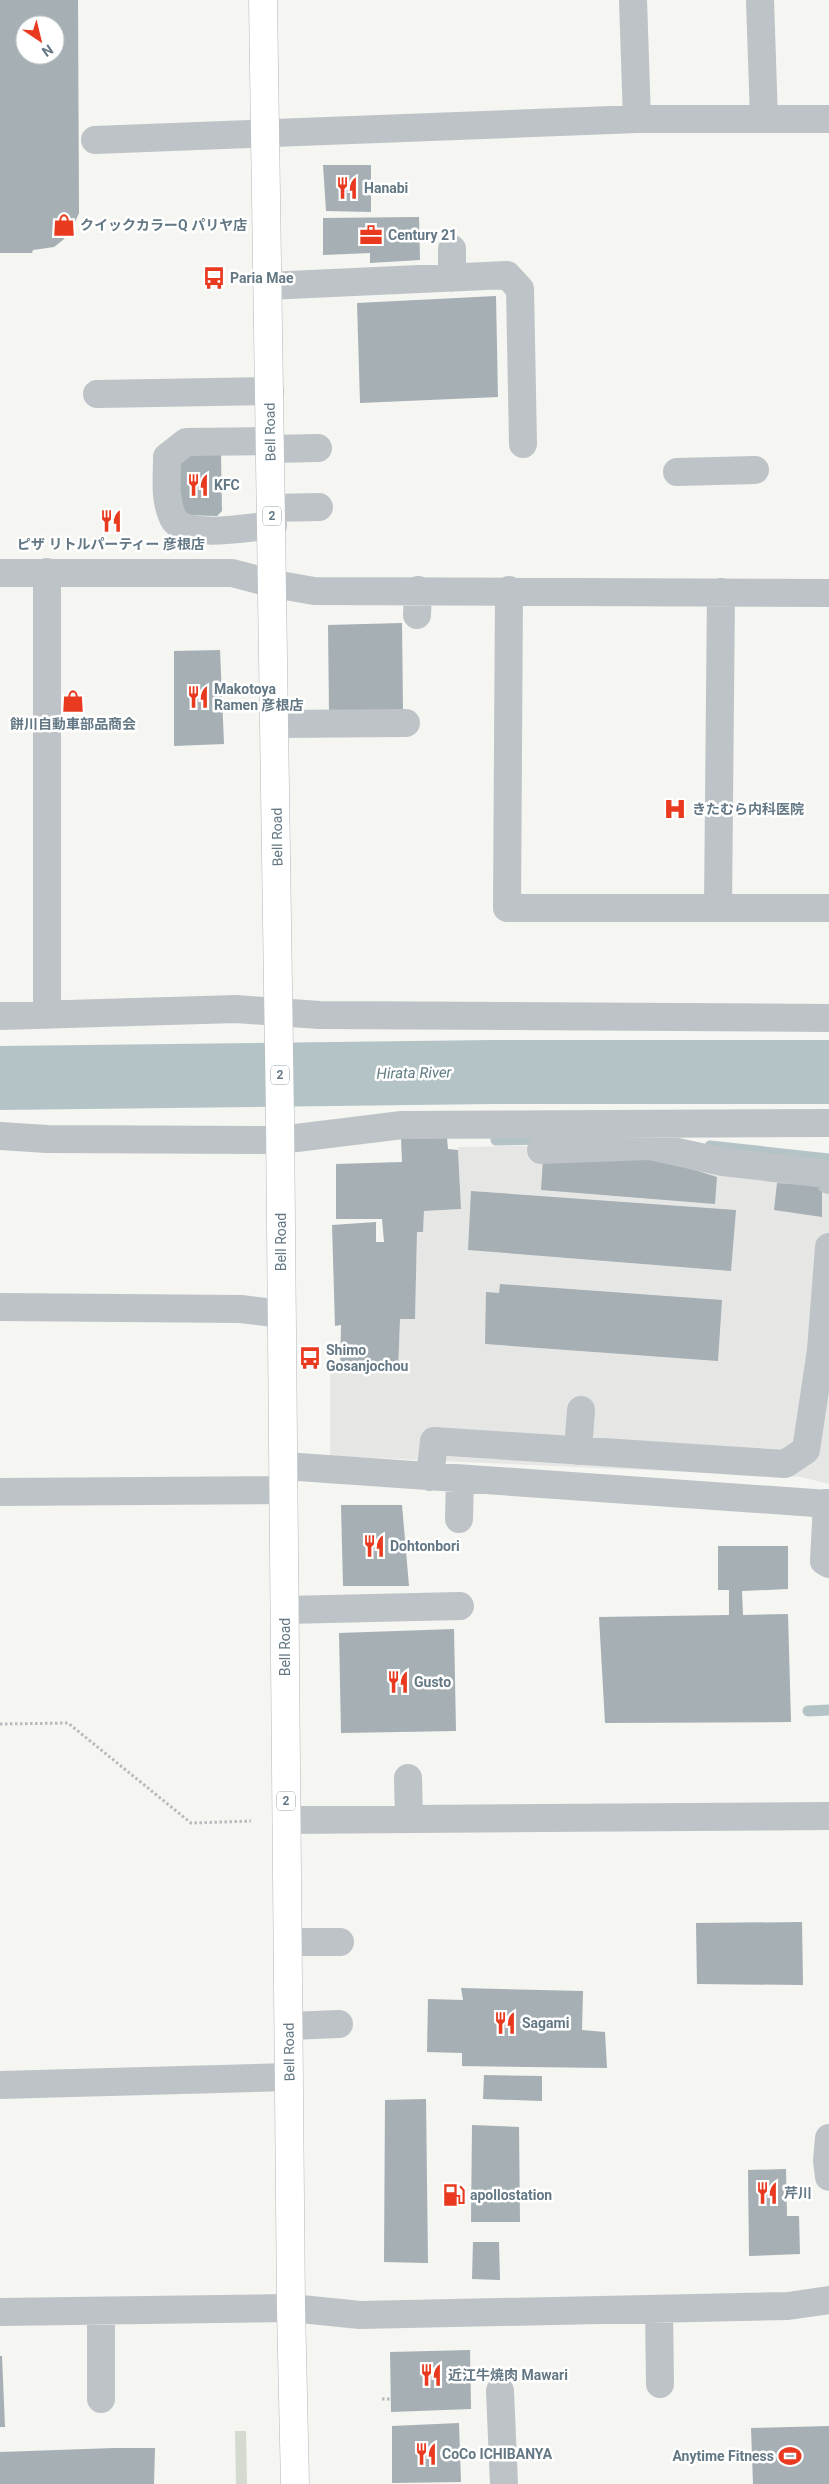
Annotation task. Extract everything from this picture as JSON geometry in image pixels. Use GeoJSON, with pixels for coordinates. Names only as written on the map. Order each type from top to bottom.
{"type":"FeatureCollection","features":[{"type":"Feature","properties":{"kind":"main road","name":"Bell Road"},"geometry":{"type":"LineString","coordinates":[[263,0],[274,584],[291,2308],[295,2484]]}},
{"type":"Feature","properties":{"kind":"street"},"geometry":{"type":"LineString","coordinates":[[633,0],[637,119]]}},
{"type":"Feature","properties":{"kind":"street"},"geometry":{"type":"LineString","coordinates":[[760,0],[764,119]]}},
{"type":"Feature","properties":{"kind":"street"},"geometry":{"type":"LineString","coordinates":[[95,140],[637,119],[829,119]]}},
{"type":"Feature","properties":{"kind":"street"},"geometry":{"type":"LineString","coordinates":[[452,249],[452,278]]}},
{"type":"Feature","properties":{"kind":"street"},"geometry":{"type":"LineString","coordinates":[[267,286],[507,275],[520,289],[524,444]]}},
{"type":"Feature","properties":{"kind":"street"},"geometry":{"type":"LineString","coordinates":[[97,394],[270,391]]}},
{"type":"Feature","properties":{"kind":"street"},"geometry":{"type":"LineString","coordinates":[[318,448],[186,442],[167,457],[168,502],[174,520],[189,530],[232,530],[272,516],[319,507]]}},
{"type":"Feature","properties":{"kind":"street"},"geometry":{"type":"LineString","coordinates":[[677,472],[755,470]]}},
{"type":"Feature","properties":{"kind":"street"},"geometry":{"type":"LineString","coordinates":[[47,572],[47,1016]]}},
{"type":"Feature","properties":{"kind":"street"},"geometry":{"type":"LineString","coordinates":[[0,573],[232,573],[274,584],[418,602],[509,590],[681,583],[721,592],[760,584],[829,593]]}},
{"type":"Feature","properties":{"kind":"street"},"geometry":{"type":"LineString","coordinates":[[509,590],[507,908],[829,908]]}},
{"type":"Feature","properties":{"kind":"street"},"geometry":{"type":"LineString","coordinates":[[718,908],[721,592]]}},
{"type":"Feature","properties":{"kind":"street"},"geometry":{"type":"LineString","coordinates":[[275,724],[406,723]]}},
{"type":"Feature","properties":{"kind":"street"},"geometry":{"type":"LineString","coordinates":[[0,1016],[236,1009],[279,1022],[319,1016],[829,1018]]}},
{"type":"Feature","properties":{"kind":"street"},"geometry":{"type":"LineString","coordinates":[[0,1136],[47,1139],[402,1125],[829,1123]]}},
{"type":"Feature","properties":{"kind":"street"},"geometry":{"type":"LineString","coordinates":[[541,1150],[650,1146],[723,1162],[826,1174],[829,1180]]}},
{"type":"Feature","properties":{"kind":"street"},"geometry":{"type":"LineString","coordinates":[[430,1476],[434,1441],[785,1464],[806,1450],[821,1350],[829,1247]]}},
{"type":"Feature","properties":{"kind":"street"},"geometry":{"type":"LineString","coordinates":[[0,1307],[241,1309],[282,1314]]}},
{"type":"Feature","properties":{"kind":"street"},"geometry":{"type":"LineString","coordinates":[[578,1451],[581,1410]]}},
{"type":"Feature","properties":{"kind":"street"},"geometry":{"type":"LineString","coordinates":[[0,1492],[284,1478],[430,1476],[828,1504],[824,1561],[829,1564]]}},
{"type":"Feature","properties":{"kind":"street"},"geometry":{"type":"LineString","coordinates":[[459,1519],[460,1479]]}},
{"type":"Feature","properties":{"kind":"street"},"geometry":{"type":"LineString","coordinates":[[285,1610],[460,1606]]}},
{"type":"Feature","properties":{"kind":"street"},"geometry":{"type":"LineString","coordinates":[[408,1778],[409,1819]]}},
{"type":"Feature","properties":{"kind":"street"},"geometry":{"type":"LineString","coordinates":[[286,1820],[829,1816]]}},
{"type":"Feature","properties":{"kind":"street"},"geometry":{"type":"LineString","coordinates":[[288,1942],[340,1942]]}},
{"type":"Feature","properties":{"kind":"street"},"geometry":{"type":"LineString","coordinates":[[289,2026],[339,2024]]}},
{"type":"Feature","properties":{"kind":"street"},"geometry":{"type":"LineString","coordinates":[[0,2085],[289,2077]]}},
{"type":"Feature","properties":{"kind":"street"},"geometry":{"type":"LineString","coordinates":[[829,2138],[827,2161],[829,2177]]}},
{"type":"Feature","properties":{"kind":"street"},"geometry":{"type":"LineString","coordinates":[[0,2312],[291,2308],[360,2315],[788,2306],[829,2300]]}},
{"type":"Feature","properties":{"kind":"street"},"geometry":{"type":"LineString","coordinates":[[659,2309],[660,2384]]}},
{"type":"Feature","properties":{"kind":"street"},"geometry":{"type":"LineString","coordinates":[[101,2311],[101,2399]]}},
{"type":"Feature","properties":{"kind":"street"},"geometry":{"type":"LineString","coordinates":[[500,2391],[504,2484]]}},
{"type":"Feature","properties":{"kind":"path"},"geometry":{"type":"LineString","coordinates":[[0,1724],[68,1723],[191,1823],[251,1820]]}},
{"type":"Feature","properties":{"kind":"path"},"geometry":{"type":"LineString","coordinates":[[382,2399],[391,2398]]}},
{"type":"Feature","properties":{"kind":"shaded area"},"geometry":{"type":"Polygon","coordinates":[[[664,1143],[829,1167],[829,1484],[801,1477],[330,1456],[330,1370],[398,1372],[400,1319],[415,1318],[417,1232],[423,1232],[424,1211],[461,1209],[458,1147],[664,1143]]]}},
{"type":"Feature","properties":{"kind":"shaded area"},"geometry":{"type":"Polygon","coordinates":[[[235,2431],[246,2431],[247,2484],[236,2484],[235,2431]]]}},
{"type":"Feature","properties":{"kind":"building"},"geometry":{"type":"Polygon","coordinates":[[[0,0],[78,0],[79,213],[71,231],[63,240],[54,247],[33,250],[32,253],[0,253],[0,0]]]}},
{"type":"Feature","properties":{"kind":"building","name":"Hanabi"},"geometry":{"type":"Polygon","coordinates":[[[323,165],[371,165],[371,212],[326,211],[323,165]]]}},
{"type":"Feature","properties":{"kind":"building","name":"Century 21"},"geometry":{"type":"Polygon","coordinates":[[[419,217],[420,260],[370,263],[370,253],[323,255],[323,218],[419,217]]]}},
{"type":"Feature","properties":{"kind":"building"},"geometry":{"type":"Polygon","coordinates":[[[496,296],[498,397],[360,403],[357,303],[496,296]]]}},
{"type":"Feature","properties":{"kind":"building","name":"KFC"},"geometry":{"type":"Polygon","coordinates":[[[221,454],[222,511],[217,516],[179,515],[173,508],[182,455],[221,454]]]}},
{"type":"Feature","properties":{"kind":"building"},"geometry":{"type":"Polygon","coordinates":[[[402,623],[403,711],[329,711],[328,625],[402,623]]]}},
{"type":"Feature","properties":{"kind":"building","name":"Makotoya Ramen 彦根店"},"geometry":{"type":"Polygon","coordinates":[[[220,650],[224,744],[174,746],[174,651],[220,650]]]}},
{"type":"Feature","properties":{"kind":"building"},"geometry":{"type":"Polygon","coordinates":[[[401,1138],[447,1138],[448,1149],[458,1150],[461,1209],[424,1211],[423,1232],[417,1232],[415,1319],[400,1319],[398,1372],[340,1371],[341,1325],[335,1326],[332,1225],[376,1222],[376,1242],[384,1242],[382,1219],[336,1219],[336,1164],[402,1162],[401,1138]]]}},
{"type":"Feature","properties":{"kind":"building"},"geometry":{"type":"Polygon","coordinates":[[[647,1155],[717,1177],[715,1204],[541,1190],[543,1159],[647,1155]]]}},
{"type":"Feature","properties":{"kind":"building"},"geometry":{"type":"Polygon","coordinates":[[[777,1183],[822,1186],[822,1217],[774,1210],[777,1183]]]}},
{"type":"Feature","properties":{"kind":"building"},"geometry":{"type":"Polygon","coordinates":[[[471,1191],[736,1210],[731,1271],[468,1250],[471,1191]]]}},
{"type":"Feature","properties":{"kind":"building"},"geometry":{"type":"Polygon","coordinates":[[[500,1284],[722,1300],[718,1361],[485,1344],[486,1292],[499,1293],[500,1284]]]}},
{"type":"Feature","properties":{"kind":"building","name":"Dohtonbori"},"geometry":{"type":"Polygon","coordinates":[[[341,1505],[402,1505],[409,1586],[343,1586],[341,1505]]]}},
{"type":"Feature","properties":{"kind":"building"},"geometry":{"type":"Polygon","coordinates":[[[718,1546],[788,1546],[788,1589],[742,1591],[743,1615],[788,1614],[791,1722],[605,1723],[599,1617],[729,1615],[729,1590],[718,1590],[718,1546]]]}},
{"type":"Feature","properties":{"kind":"building","name":"Gusto"},"geometry":{"type":"Polygon","coordinates":[[[454,1629],[456,1731],[341,1733],[339,1633],[454,1629]]]}},
{"type":"Feature","properties":{"kind":"building"},"geometry":{"type":"Polygon","coordinates":[[[802,1922],[803,1985],[697,1984],[696,1923],[802,1922]]]}},
{"type":"Feature","properties":{"kind":"building","name":"Sagami"},"geometry":{"type":"Polygon","coordinates":[[[461,1988],[583,1991],[582,2030],[605,2032],[607,2068],[462,2066],[462,2053],[427,2052],[428,1999],[463,2000],[461,1988]]]}},
{"type":"Feature","properties":{"kind":"building"},"geometry":{"type":"Polygon","coordinates":[[[484,2075],[542,2076],[542,2101],[483,2099],[484,2075]]]}},
{"type":"Feature","properties":{"kind":"building"},"geometry":{"type":"Polygon","coordinates":[[[426,2099],[428,2263],[384,2262],[385,2100],[426,2099]]]}},
{"type":"Feature","properties":{"kind":"building"},"geometry":{"type":"Polygon","coordinates":[[[472,2125],[519,2127],[520,2222],[471,2222],[472,2125]]]}},
{"type":"Feature","properties":{"kind":"building","name":"芹川"},"geometry":{"type":"Polygon","coordinates":[[[786,2169],[787,2216],[799,2216],[800,2254],[749,2256],[748,2170],[786,2169]]]}},
{"type":"Feature","properties":{"kind":"building"},"geometry":{"type":"Polygon","coordinates":[[[473,2242],[499,2242],[500,2280],[472,2279],[473,2242]]]}},
{"type":"Feature","properties":{"kind":"building","name":"近江牛焼肉 Mawari"},"geometry":{"type":"Polygon","coordinates":[[[470,2350],[471,2409],[391,2412],[390,2352],[470,2350]]]}},
{"type":"Feature","properties":{"kind":"building"},"geometry":{"type":"Polygon","coordinates":[[[0,2356],[2,2356],[5,2427],[0,2427],[0,2356]]]}},
{"type":"Feature","properties":{"kind":"building","name":"CoCo ICHIBANYA"},"geometry":{"type":"Polygon","coordinates":[[[459,2423],[461,2482],[392,2483],[392,2426],[459,2423]]]}},
{"type":"Feature","properties":{"kind":"building","name":"Anytime Fitness"},"geometry":{"type":"Polygon","coordinates":[[[829,2426],[829,2484],[753,2484],[751,2428],[829,2426]]]}},
{"type":"Feature","properties":{"kind":"building"},"geometry":{"type":"Polygon","coordinates":[[[155,2448],[154,2484],[0,2484],[0,2452],[155,2448]]]}},
{"type":"Feature","properties":{"kind":"waterway","name":"Hirata River"},"geometry":{"type":"LineString","coordinates":[[0,1078],[492,1072],[829,1072]]}},
{"type":"Feature","properties":{"kind":"waterway"},"geometry":{"type":"LineString","coordinates":[[496,1140],[542,1139]]}},
{"type":"Feature","properties":{"kind":"waterway"},"geometry":{"type":"LineString","coordinates":[[710,1146],[829,1159]]}},
{"type":"Feature","properties":{"kind":"waterway"},"geometry":{"type":"LineString","coordinates":[[808,1711],[829,1710]]}},
{"type":"Feature","properties":{"kind":"place","name":"Hanabi"},"geometry":{"type":"Point","coordinates":[347,188]}},
{"type":"Feature","properties":{"kind":"place","name":"クイックカラーQ パリヤ店"},"geometry":{"type":"Point","coordinates":[64,225]}},
{"type":"Feature","properties":{"kind":"place","name":"Century 21"},"geometry":{"type":"Point","coordinates":[371,235]}},
{"type":"Feature","properties":{"kind":"place","name":"Paria Mae"},"geometry":{"type":"Point","coordinates":[214,278]}},
{"type":"Feature","properties":{"kind":"place","name":"KFC"},"geometry":{"type":"Point","coordinates":[198,485]}},
{"type":"Feature","properties":{"kind":"place","name":"ピザ リトルパーティー 彦根店"},"geometry":{"type":"Point","coordinates":[111,521]}},
{"type":"Feature","properties":{"kind":"place","name":"Makotoya Ramen 彦根店"},"geometry":{"type":"Point","coordinates":[198,697]}},
{"type":"Feature","properties":{"kind":"place","name":"餅川自動車部品商会"},"geometry":{"type":"Point","coordinates":[73,701]}},
{"type":"Feature","properties":{"kind":"place","name":"きたむら内科医院"},"geometry":{"type":"Point","coordinates":[675,809]}},
{"type":"Feature","properties":{"kind":"place","name":"Shimo Gosanjochou"},"geometry":{"type":"Point","coordinates":[310,1358]}},
{"type":"Feature","properties":{"kind":"place","name":"Dohtonbori"},"geometry":{"type":"Point","coordinates":[374,1546]}},
{"type":"Feature","properties":{"kind":"place","name":"Gusto"},"geometry":{"type":"Point","coordinates":[398,1682]}},
{"type":"Feature","properties":{"kind":"place","name":"Sagami"},"geometry":{"type":"Point","coordinates":[505,2023]}},
{"type":"Feature","properties":{"kind":"place","name":"芹川"},"geometry":{"type":"Point","coordinates":[767,2193]}},
{"type":"Feature","properties":{"kind":"place","name":"apollostation"},"geometry":{"type":"Point","coordinates":[454,2195]}},
{"type":"Feature","properties":{"kind":"place","name":"近江牛焼肉 Mawari"},"geometry":{"type":"Point","coordinates":[431,2375]}},
{"type":"Feature","properties":{"kind":"place","name":"CoCo ICHIBANYA"},"geometry":{"type":"Point","coordinates":[426,2454]}},
{"type":"Feature","properties":{"kind":"place","name":"Anytime Fitness"},"geometry":{"type":"Point","coordinates":[790,2456]}}]}
